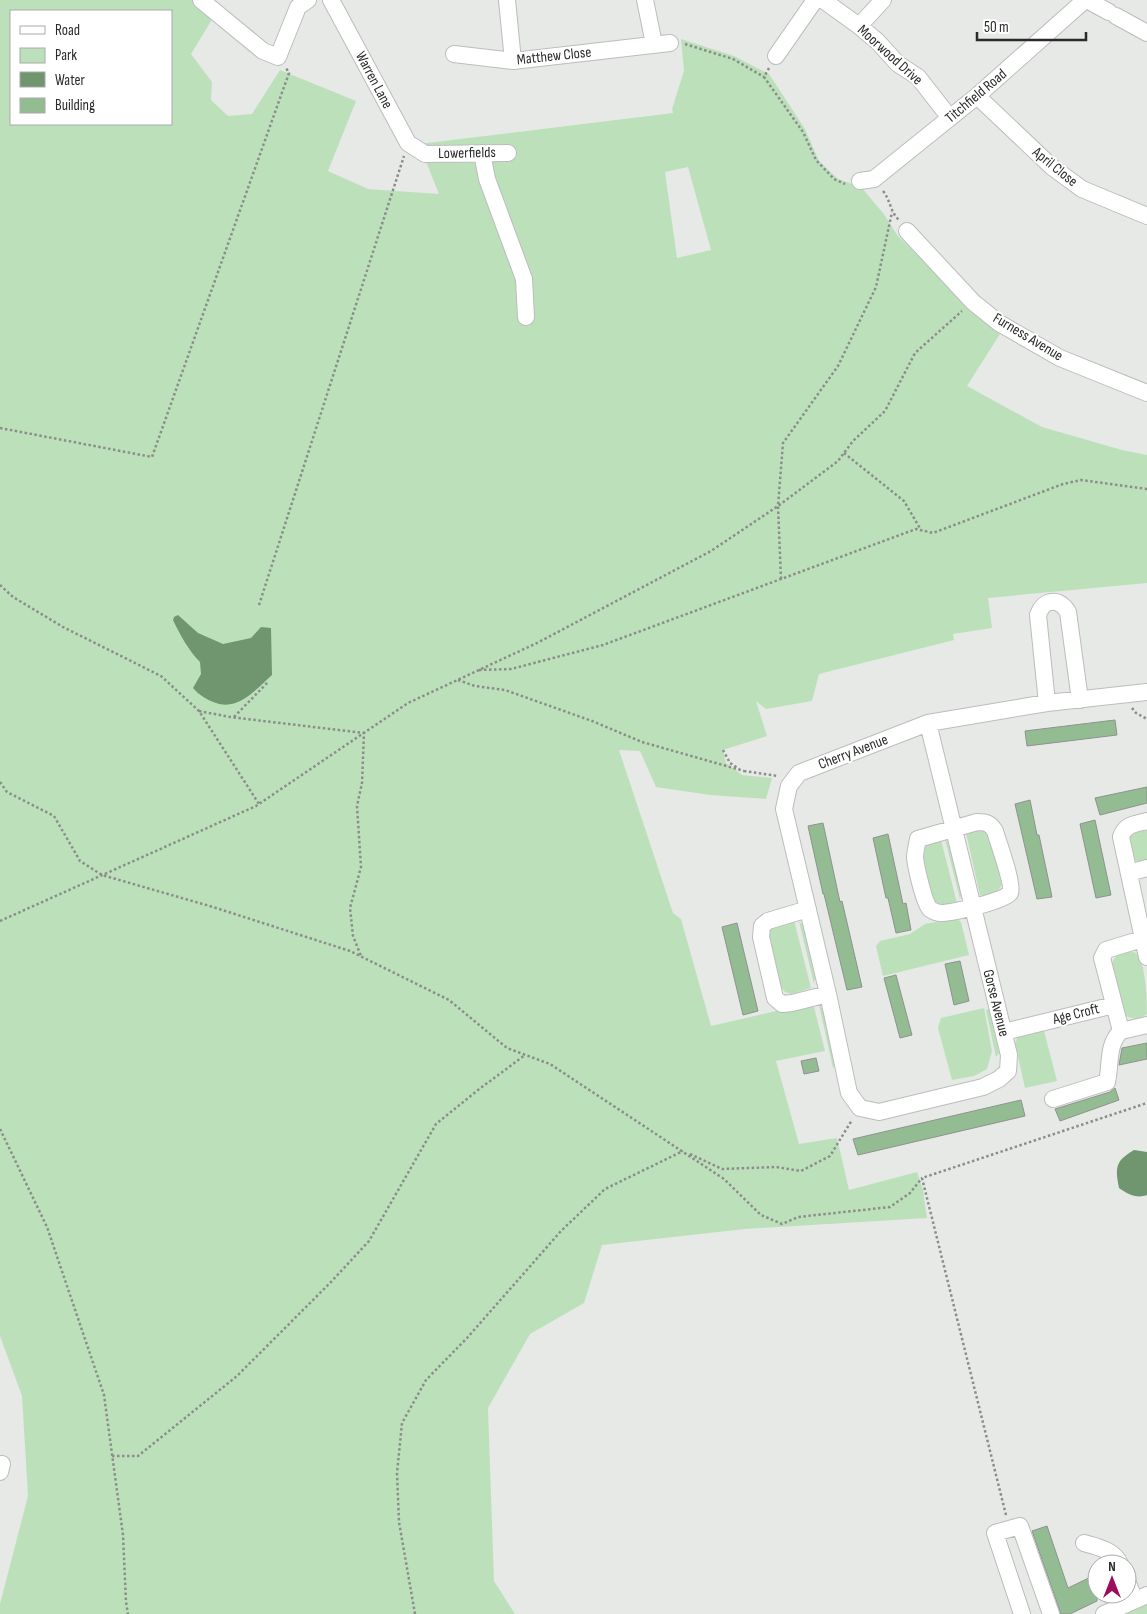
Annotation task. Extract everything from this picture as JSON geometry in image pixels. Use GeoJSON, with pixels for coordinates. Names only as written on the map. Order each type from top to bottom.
{"type":"FeatureCollection","features":[{"type":"Feature","properties":{"kind":"street"},"geometry":{"type":"LineString","coordinates":[[201,0],[262,51],[278,57],[298,7],[308,0]]}},
{"type":"Feature","properties":{"kind":"street","name":"Warren Lane"},"geometry":{"type":"LineString","coordinates":[[331,0],[408,143],[425,154]]}},
{"type":"Feature","properties":{"kind":"street"},"geometry":{"type":"LineString","coordinates":[[507,0],[513,61]]}},
{"type":"Feature","properties":{"kind":"street"},"geometry":{"type":"LineString","coordinates":[[644,0],[654,44]]}},
{"type":"Feature","properties":{"kind":"street"},"geometry":{"type":"LineString","coordinates":[[776,56],[815,0]]}},
{"type":"Feature","properties":{"kind":"street","name":"Moorwood Drive"},"geometry":{"type":"LineString","coordinates":[[823,0],[877,41],[898,64],[918,77],[950,118]]}},
{"type":"Feature","properties":{"kind":"street"},"geometry":{"type":"LineString","coordinates":[[859,26],[883,0]]}},
{"type":"Feature","properties":{"kind":"street"},"geometry":{"type":"LineString","coordinates":[[1086,0],[1147,33]]}},
{"type":"Feature","properties":{"kind":"street","name":"Titchfield Road"},"geometry":{"type":"LineString","coordinates":[[867,180],[977,96],[1086,0]]}},
{"type":"Feature","properties":{"kind":"street","name":"Matthew Close"},"geometry":{"type":"LineString","coordinates":[[454,54],[513,61],[670,43]]}},
{"type":"Feature","properties":{"kind":"street","name":"April Close"},"geometry":{"type":"LineString","coordinates":[[977,96],[1052,167],[1082,189],[1147,216]]}},
{"type":"Feature","properties":{"kind":"street","name":"Lowerfields"},"geometry":{"type":"LineString","coordinates":[[425,154],[508,152]]}},
{"type":"Feature","properties":{"kind":"street"},"geometry":{"type":"LineString","coordinates":[[482,153],[487,179],[524,279],[526,317]]}},
{"type":"Feature","properties":{"kind":"street","name":"Furness Avenue"},"geometry":{"type":"LineString","coordinates":[[907,231],[973,302],[999,323],[1060,358],[1147,393]]}},
{"type":"Feature","properties":{"kind":"street"},"geometry":{"type":"LineString","coordinates":[[1047,703],[1038,615],[1043,605],[1052,602],[1061,604],[1068,612],[1080,700]]}},
{"type":"Feature","properties":{"kind":"street","name":"Cherry Avenue"},"geometry":{"type":"LineString","coordinates":[[795,779],[799,774],[928,723],[1047,703],[1147,692]]}},
{"type":"Feature","properties":{"kind":"street","name":"Gorse Avenue"},"geometry":{"type":"LineString","coordinates":[[860,1108],[879,1112],[983,1087],[999,1079],[1008,1071],[1010,1056],[928,723]]}},
{"type":"Feature","properties":{"kind":"street"},"geometry":{"type":"LineString","coordinates":[[795,779],[789,786],[784,809],[828,994],[849,1094],[860,1108]]}},
{"type":"Feature","properties":{"kind":"street"},"geometry":{"type":"LineString","coordinates":[[1147,821],[1128,826],[1123,830],[1121,837],[1147,957]]}},
{"type":"Feature","properties":{"kind":"street"},"geometry":{"type":"LineString","coordinates":[[977,822],[986,822],[995,830],[1011,889],[1007,897],[972,907],[940,913],[931,909],[924,900],[915,857],[918,839],[977,822]]}},
{"type":"Feature","properties":{"kind":"street"},"geometry":{"type":"LineString","coordinates":[[1129,873],[1147,868]]}},
{"type":"Feature","properties":{"kind":"street"},"geometry":{"type":"LineString","coordinates":[[808,909],[768,922],[762,926],[761,937],[775,998],[782,1004],[828,994]]}},
{"type":"Feature","properties":{"kind":"street","name":"Age Croft"},"geometry":{"type":"LineString","coordinates":[[1004,1032],[1114,1005],[1102,958],[1103,954],[1111,947],[1142,939]]}},
{"type":"Feature","properties":{"kind":"street"},"geometry":{"type":"LineString","coordinates":[[1114,1005],[1121,1031]]}},
{"type":"Feature","properties":{"kind":"street"},"geometry":{"type":"LineString","coordinates":[[1053,1099],[1107,1082],[1110,1069],[1111,1047],[1115,1036],[1121,1031],[1147,1025]]}},
{"type":"Feature","properties":{"kind":"street"},"geometry":{"type":"LineString","coordinates":[[1045,1598],[1021,1610],[995,1534],[1015,1527],[1034,1566],[1051,1614]]}},
{"type":"Feature","properties":{"kind":"street"},"geometry":{"type":"LineString","coordinates":[[1084,1543],[1113,1554]]}},
{"type":"Feature","properties":{"kind":"street"},"geometry":{"type":"LineString","coordinates":[[1009,1576],[1034,1566]]}},
{"type":"Feature","properties":{"kind":"street"},"geometry":{"type":"LineString","coordinates":[[1104,1614],[1141,1598]]}},
{"type":"Feature","properties":{"kind":"path"},"geometry":{"type":"LineString","coordinates":[[670,43],[682,43],[733,59],[764,77],[803,132],[816,160],[834,179],[850,186],[867,180],[888,198],[892,212],[898,219],[908,224],[907,231]]}},
{"type":"Feature","properties":{"kind":"path"},"geometry":{"type":"LineString","coordinates":[[764,77],[776,56]]}},
{"type":"Feature","properties":{"kind":"path"},"geometry":{"type":"LineString","coordinates":[[0,428],[152,457],[289,73],[278,57]]}},
{"type":"Feature","properties":{"kind":"path"},"geometry":{"type":"LineString","coordinates":[[259,605],[408,143]]}},
{"type":"Feature","properties":{"kind":"path"},"geometry":{"type":"LineString","coordinates":[[781,579],[778,506],[783,443],[838,366],[876,287],[892,212]]}},
{"type":"Feature","properties":{"kind":"path"},"geometry":{"type":"LineString","coordinates":[[0,921],[259,804],[408,703],[537,643],[711,551],[778,506],[838,461],[853,441],[885,411],[915,352],[973,302]]}},
{"type":"Feature","properties":{"kind":"path"},"geometry":{"type":"LineString","coordinates":[[844,453],[904,501],[921,530]]}},
{"type":"Feature","properties":{"kind":"path"},"geometry":{"type":"LineString","coordinates":[[478,670],[511,669],[602,645],[916,529],[933,534],[1063,484],[1081,480],[1147,489]]}},
{"type":"Feature","properties":{"kind":"path"},"geometry":{"type":"LineString","coordinates":[[0,585],[13,597],[63,627],[161,676],[199,710],[259,804]]}},
{"type":"Feature","properties":{"kind":"path"},"geometry":{"type":"LineString","coordinates":[[458,680],[475,686],[505,690],[642,742],[744,771],[795,779]]}},
{"type":"Feature","properties":{"kind":"path"},"geometry":{"type":"LineString","coordinates":[[234,717],[268,682]]}},
{"type":"Feature","properties":{"kind":"path"},"geometry":{"type":"LineString","coordinates":[[1131,706],[1136,713],[1147,719]]}},
{"type":"Feature","properties":{"kind":"path"},"geometry":{"type":"LineString","coordinates":[[199,710],[234,717],[364,733]]}},
{"type":"Feature","properties":{"kind":"path"},"geometry":{"type":"LineString","coordinates":[[362,957],[353,936],[350,908],[361,867],[357,806],[362,783],[364,733]]}},
{"type":"Feature","properties":{"kind":"path"},"geometry":{"type":"LineString","coordinates":[[723,750],[730,763],[744,771]]}},
{"type":"Feature","properties":{"kind":"path"},"geometry":{"type":"LineString","coordinates":[[0,782],[7,792],[54,816],[80,860],[102,875],[222,910],[350,951],[449,1000],[507,1048],[550,1064],[724,1179],[761,1215],[782,1224],[798,1217],[890,1207],[910,1193],[922,1178],[1147,1102]]}},
{"type":"Feature","properties":{"kind":"path"},"geometry":{"type":"LineString","coordinates":[[112,1456],[138,1456],[237,1376],[369,1241],[436,1124],[525,1055]]}},
{"type":"Feature","properties":{"kind":"path"},"geometry":{"type":"LineString","coordinates":[[682,1150],[722,1169],[776,1167],[801,1171],[830,1156],[860,1108]]}},
{"type":"Feature","properties":{"kind":"path"},"geometry":{"type":"LineString","coordinates":[[0,1129],[47,1227],[104,1395],[123,1535],[128,1614]]}},
{"type":"Feature","properties":{"kind":"path"},"geometry":{"type":"LineString","coordinates":[[415,1614],[399,1522],[397,1472],[402,1423],[426,1380],[467,1338],[561,1231],[605,1189],[682,1150]]}},
{"type":"Feature","properties":{"kind":"path"},"geometry":{"type":"LineString","coordinates":[[922,1178],[1015,1527]]}},
{"type":"Feature","properties":{"kind":"green space"},"geometry":{"type":"Polygon","coordinates":[[[0,0],[195,0],[216,13],[191,54],[212,82],[211,100],[228,116],[252,114],[280,70],[356,101],[328,171],[368,189],[439,194],[419,144],[673,113],[672,109],[684,71],[681,39],[734,56],[769,74],[805,129],[819,161],[838,179],[861,187],[883,213],[898,236],[1000,334],[967,386],[1042,427],[1122,450],[1147,455],[1147,583],[988,598],[992,628],[953,634],[954,640],[819,674],[812,701],[766,709],[756,701],[767,736],[723,750],[726,763],[742,775],[772,778],[766,799],[710,795],[656,787],[640,751],[619,750],[673,913],[681,919],[711,1026],[807,1004],[814,1007],[825,1051],[776,1061],[799,1144],[837,1138],[849,1190],[917,1172],[923,1190],[927,1218],[745,1229],[602,1245],[584,1303],[530,1334],[488,1408],[494,1581],[515,1614],[0,1614],[0,1604],[28,1496],[22,1396],[0,1336],[0,0]],[[688,167],[665,172],[677,258],[711,250],[688,167]]]}},
{"type":"Feature","properties":{"kind":"green space"},"geometry":{"type":"Polygon","coordinates":[[[1147,826],[1147,861],[1131,859],[1128,845],[1129,838],[1135,832],[1147,826]]]}},
{"type":"Feature","properties":{"kind":"green space"},"geometry":{"type":"Polygon","coordinates":[[[982,828],[991,836],[1002,885],[995,894],[980,895],[966,833],[982,828]]]}},
{"type":"Feature","properties":{"kind":"green space"},"geometry":{"type":"Polygon","coordinates":[[[940,836],[957,903],[936,906],[930,902],[921,845],[940,836]]]}},
{"type":"Feature","properties":{"kind":"green space"},"geometry":{"type":"Polygon","coordinates":[[[945,839],[949,844],[962,893],[960,899],[945,839]]]}},
{"type":"Feature","properties":{"kind":"green space"},"geometry":{"type":"Polygon","coordinates":[[[956,918],[961,922],[969,955],[883,976],[876,946],[880,941],[910,934],[925,924],[956,918]]]}},
{"type":"Feature","properties":{"kind":"green space"},"geometry":{"type":"Polygon","coordinates":[[[794,920],[811,988],[791,994],[785,992],[779,985],[767,935],[768,927],[794,920]]]}},
{"type":"Feature","properties":{"kind":"green space"},"geometry":{"type":"Polygon","coordinates":[[[799,921],[803,925],[815,978],[814,984],[799,921]]]}},
{"type":"Feature","properties":{"kind":"green space"},"geometry":{"type":"Polygon","coordinates":[[[1130,951],[1136,953],[1140,959],[1147,1001],[1147,1014],[1136,1019],[1124,1015],[1111,964],[1116,956],[1130,951]]]}},
{"type":"Feature","properties":{"kind":"green space"},"geometry":{"type":"Polygon","coordinates":[[[819,1005],[822,1008],[836,1065],[833,1068],[819,1005]]]}},
{"type":"Feature","properties":{"kind":"green space"},"geometry":{"type":"Polygon","coordinates":[[[984,1008],[992,1051],[987,1069],[974,1076],[952,1080],[938,1028],[941,1018],[984,1008]]]}},
{"type":"Feature","properties":{"kind":"green space"},"geometry":{"type":"Polygon","coordinates":[[[989,1009],[999,1053],[996,1057],[986,1010],[989,1009]]]}},
{"type":"Feature","properties":{"kind":"green space"},"geometry":{"type":"Polygon","coordinates":[[[1044,1031],[1057,1081],[1025,1088],[1015,1043],[1018,1036],[1044,1031]]]}},
{"type":"Feature","properties":{"kind":"green space"},"geometry":{"type":"Polygon","coordinates":[[[1147,1601],[1147,1614],[1115,1614],[1147,1601]]]}},
{"type":"Feature","properties":{"kind":"water"},"geometry":{"type":"Polygon","coordinates":[[[178,615],[198,633],[223,644],[251,638],[261,627],[271,628],[272,675],[247,697],[232,704],[224,705],[203,697],[193,688],[201,674],[200,662],[192,653],[173,620],[178,615]]]}},
{"type":"Feature","properties":{"kind":"water"},"geometry":{"type":"Polygon","coordinates":[[[1134,1150],[1147,1152],[1147,1195],[1143,1196],[1132,1195],[1119,1188],[1118,1166],[1123,1158],[1134,1150]]]}},
{"type":"Feature","properties":{"kind":"building"},"geometry":{"type":"Polygon","coordinates":[[[1115,720],[1117,735],[1027,746],[1025,731],[1115,720]]]}},
{"type":"Feature","properties":{"kind":"building"},"geometry":{"type":"Polygon","coordinates":[[[1147,787],[1147,803],[1100,815],[1095,798],[1147,787]]]}},
{"type":"Feature","properties":{"kind":"building"},"geometry":{"type":"Polygon","coordinates":[[[1030,800],[1052,897],[1037,899],[1015,804],[1030,800]]]}},
{"type":"Feature","properties":{"kind":"building"},"geometry":{"type":"Polygon","coordinates":[[[1095,820],[1111,895],[1096,898],[1080,824],[1095,820]]]}},
{"type":"Feature","properties":{"kind":"building"},"geometry":{"type":"Polygon","coordinates":[[[823,823],[840,902],[842,901],[862,987],[847,990],[808,826],[823,823]]]}},
{"type":"Feature","properties":{"kind":"building"},"geometry":{"type":"Polygon","coordinates":[[[888,834],[903,904],[906,903],[911,930],[896,933],[873,838],[888,834]]]}},
{"type":"Feature","properties":{"kind":"building"},"geometry":{"type":"Polygon","coordinates":[[[737,923],[758,1011],[743,1015],[722,927],[737,923]]]}},
{"type":"Feature","properties":{"kind":"building"},"geometry":{"type":"Polygon","coordinates":[[[960,961],[969,1001],[954,1005],[945,964],[960,961]]]}},
{"type":"Feature","properties":{"kind":"building"},"geometry":{"type":"Polygon","coordinates":[[[896,975],[912,1035],[900,1038],[884,978],[896,975]]]}},
{"type":"Feature","properties":{"kind":"building"},"geometry":{"type":"Polygon","coordinates":[[[1147,1043],[1147,1059],[1119,1065],[1122,1048],[1147,1043]]]}},
{"type":"Feature","properties":{"kind":"building"},"geometry":{"type":"Polygon","coordinates":[[[816,1058],[819,1071],[804,1074],[801,1061],[816,1058]]]}},
{"type":"Feature","properties":{"kind":"building"},"geometry":{"type":"Polygon","coordinates":[[[1115,1088],[1119,1100],[1060,1121],[1055,1109],[1110,1092],[1115,1088]]]}},
{"type":"Feature","properties":{"kind":"building"},"geometry":{"type":"Polygon","coordinates":[[[1021,1100],[1025,1116],[858,1155],[853,1139],[1021,1100]]]}},
{"type":"Feature","properties":{"kind":"building"},"geometry":{"type":"Polygon","coordinates":[[[1047,1526],[1068,1588],[1087,1579],[1087,1604],[1091,1604],[1070,1614],[1061,1614],[1032,1531],[1047,1526]]]}}]}
